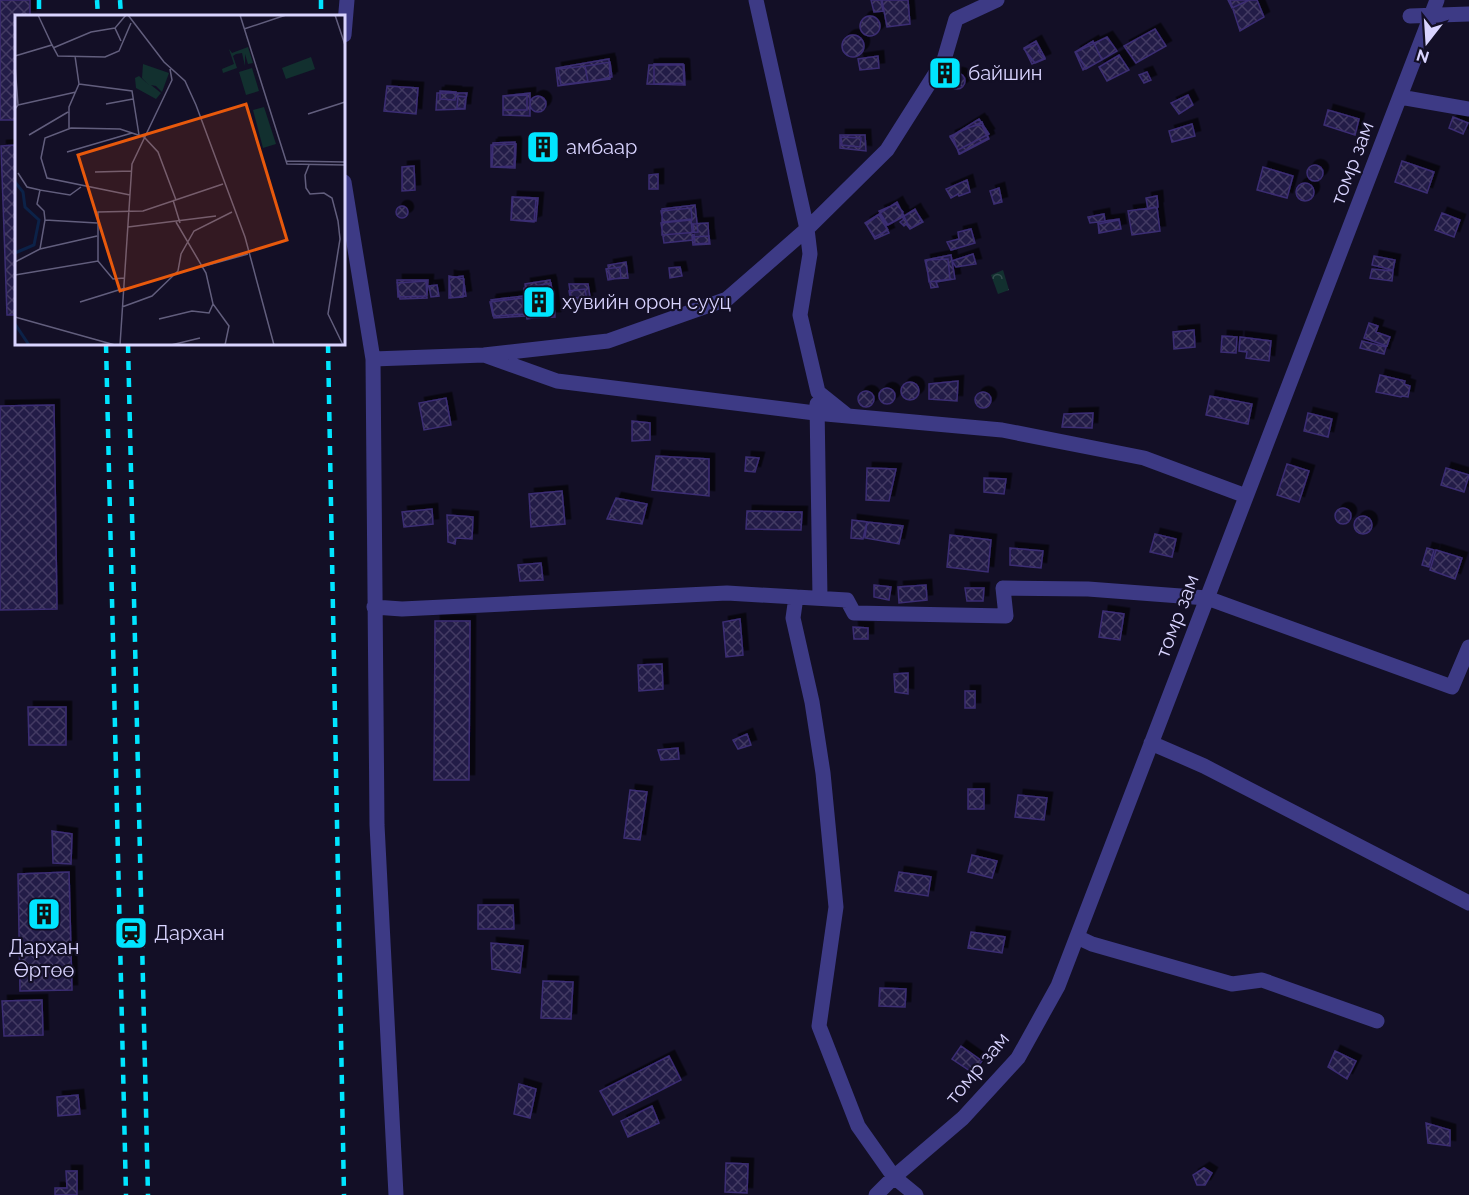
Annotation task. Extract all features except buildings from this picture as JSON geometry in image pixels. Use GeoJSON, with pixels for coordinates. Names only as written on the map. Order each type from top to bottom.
{"type":"FeatureCollection","features":[{"type":"Feature","properties":{"kind":"street"},"geometry":{"type":"LineString","coordinates":[[345,23],[347,0]]}},
{"type":"Feature","properties":{"kind":"street"},"geometry":{"type":"LineString","coordinates":[[756,0],[807,229],[810,254],[800,315],[818,392],[815,413],[820,598]]}},
{"type":"Feature","properties":{"kind":"street"},"geometry":{"type":"LineString","coordinates":[[373,359],[484,355],[608,341],[727,299],[807,229],[887,150],[944,60],[956,19],[997,0]]}},
{"type":"Feature","properties":{"kind":"street","name":"томр зам"},"geometry":{"type":"LineString","coordinates":[[876,1195],[963,1118],[1018,1058],[1058,986],[1437,0]]}},
{"type":"Feature","properties":{"kind":"street"},"geometry":{"type":"LineString","coordinates":[[1410,16],[1469,14]]}},
{"type":"Feature","properties":{"kind":"street"},"geometry":{"type":"LineString","coordinates":[[1400,97],[1469,109]]}},
{"type":"Feature","properties":{"kind":"street"},"geometry":{"type":"LineString","coordinates":[[345,188],[373,359],[377,825],[396,1195]]}},
{"type":"Feature","properties":{"kind":"street"},"geometry":{"type":"LineString","coordinates":[[484,355],[557,381],[815,413],[1002,430],[1144,458],[1246,496]]}},
{"type":"Feature","properties":{"kind":"street"},"geometry":{"type":"LineString","coordinates":[[818,392],[848,416]]}},
{"type":"Feature","properties":{"kind":"street"},"geometry":{"type":"LineString","coordinates":[[374,607],[402,609],[727,593],[847,600],[854,613],[1006,616],[1003,588],[1088,589],[1207,598],[1452,687],[1469,646]]}},
{"type":"Feature","properties":{"kind":"street"},"geometry":{"type":"LineString","coordinates":[[796,597],[793,618],[812,702],[823,773],[836,907],[819,1026],[858,1126],[894,1177],[916,1195]]}},
{"type":"Feature","properties":{"kind":"street"},"geometry":{"type":"LineString","coordinates":[[1151,743],[1204,766],[1469,903]]}},
{"type":"Feature","properties":{"kind":"street"},"geometry":{"type":"LineString","coordinates":[[1077,937],[1092,944],[1232,984],[1262,980],[1377,1021]]}},
{"type":"Feature","properties":{"kind":"green space"},"geometry":{"type":"Polygon","coordinates":[[[1003,270],[1009,290],[998,294],[991,275],[1003,270]]]}},
{"type":"Feature","properties":{"kind":"railway"},"geometry":{"type":"LineString","coordinates":[[39,0],[39,15]]}},
{"type":"Feature","properties":{"kind":"railway"},"geometry":{"type":"LineString","coordinates":[[97,0],[98,15]]}},
{"type":"Feature","properties":{"kind":"railway"},"geometry":{"type":"LineString","coordinates":[[120,0],[121,15]]}},
{"type":"Feature","properties":{"kind":"railway"},"geometry":{"type":"LineString","coordinates":[[321,0],[321,15]]}},
{"type":"Feature","properties":{"kind":"railway"},"geometry":{"type":"LineString","coordinates":[[106,345],[126,1195]]}},
{"type":"Feature","properties":{"kind":"railway"},"geometry":{"type":"LineString","coordinates":[[128,345],[148,1195]]}},
{"type":"Feature","properties":{"kind":"railway"},"geometry":{"type":"LineString","coordinates":[[328,345],[344,1195]]}},
{"type":"Feature","properties":{"kind":"place","name":"байшин"},"geometry":{"type":"Point","coordinates":[945,73]}},
{"type":"Feature","properties":{"kind":"place","name":"амбаар"},"geometry":{"type":"Point","coordinates":[543,147]}},
{"type":"Feature","properties":{"kind":"place","name":"хувийн орон сууц"},"geometry":{"type":"Point","coordinates":[539,302]}},
{"type":"Feature","properties":{"kind":"place","name":"Дархан Өртөө"},"geometry":{"type":"Point","coordinates":[44,914]}},
{"type":"Feature","properties":{"kind":"place","name":"Дархан"},"geometry":{"type":"Point","coordinates":[131,933]}}]}
